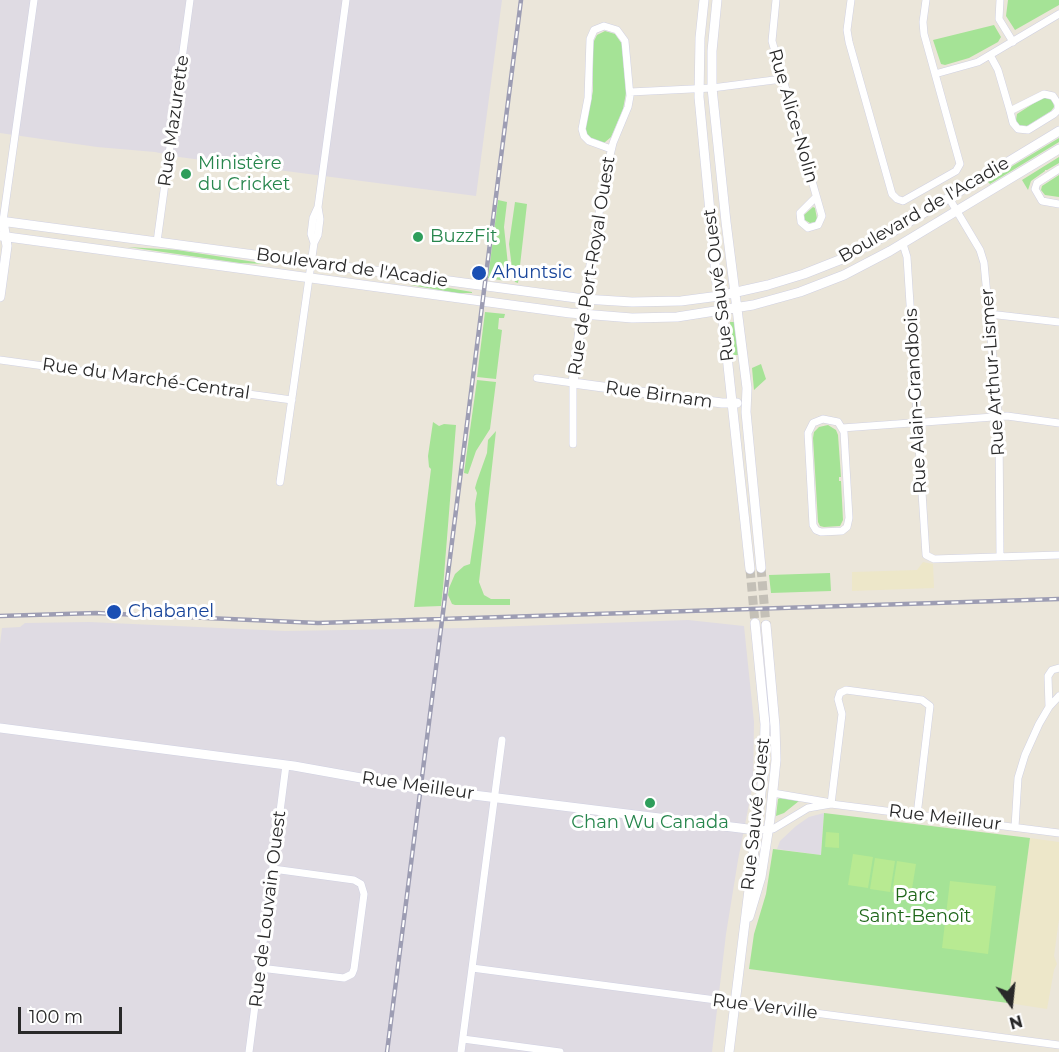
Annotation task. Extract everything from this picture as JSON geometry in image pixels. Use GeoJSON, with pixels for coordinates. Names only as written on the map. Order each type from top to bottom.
{"type":"FeatureCollection","features":[{"type":"Feature","properties":{"kind":"main road","name":"Rue Sauvé Ouest"},"geometry":{"type":"LineString","coordinates":[[704,0],[700,38],[699,89],[719,296],[750,569]]}},
{"type":"Feature","properties":{"kind":"main road","name":"Rue Sauvé Ouest"},"geometry":{"type":"LineString","coordinates":[[717,0],[712,51],[712,88],[747,388],[745,402],[761,568]]}},
{"type":"Feature","properties":{"kind":"main road","name":"Boulevard de l'Acadie"},"geometry":{"type":"LineString","coordinates":[[2,221],[584,299],[651,302],[719,296],[781,282],[842,259],[888,234],[1059,131]]}},
{"type":"Feature","properties":{"kind":"main road","name":"Boulevard de l'Acadie"},"geometry":{"type":"LineString","coordinates":[[2,235],[582,315],[658,318],[737,308],[788,296],[825,283],[903,244],[1059,149]]}},
{"type":"Feature","properties":{"kind":"main road"},"geometry":{"type":"LineString","coordinates":[[0,297],[7,246],[2,235],[2,221]]}},
{"type":"Feature","properties":{"kind":"main road","name":"Rue de Port-Royal Ouest"},"geometry":{"type":"LineString","coordinates":[[573,383],[584,299]]}},
{"type":"Feature","properties":{"kind":"main road","name":"Rue Birnam"},"geometry":{"type":"LineString","coordinates":[[573,383],[732,403],[745,402]]}},
{"type":"Feature","properties":{"kind":"main road","name":"Rue Sauvé Ouest"},"geometry":{"type":"LineString","coordinates":[[729,1052],[762,793],[765,742],[755,623]]}},
{"type":"Feature","properties":{"kind":"main road","name":"Rue Sauvé Ouest"},"geometry":{"type":"LineString","coordinates":[[744,934],[761,877],[773,793],[776,733],[766,625]]}},
{"type":"Feature","properties":{"kind":"main road","name":"Rue Meilleur"},"geometry":{"type":"LineString","coordinates":[[0,728],[286,765],[401,785],[756,830]]}},
{"type":"Feature","properties":{"kind":"street"},"geometry":{"type":"LineString","coordinates":[[2,221],[34,0]]}},
{"type":"Feature","properties":{"kind":"street","name":"Rue Mazurette"},"geometry":{"type":"LineString","coordinates":[[157,242],[190,0]]}},
{"type":"Feature","properties":{"kind":"street"},"geometry":{"type":"LineString","coordinates":[[280,482],[314,243],[318,235],[320,219],[318,207],[346,0]]}},
{"type":"Feature","properties":{"kind":"street","name":"Rue Alice-Nolin"},"geometry":{"type":"LineString","coordinates":[[776,0],[772,38],[816,197]]}},
{"type":"Feature","properties":{"kind":"street"},"geometry":{"type":"LineString","coordinates":[[851,0],[847,30],[849,42],[891,192],[897,200],[903,201],[956,171],[960,165],[923,30],[926,0]]}},
{"type":"Feature","properties":{"kind":"street"},"geometry":{"type":"LineString","coordinates":[[1000,0],[999,19],[1013,42]]}},
{"type":"Feature","properties":{"kind":"street"},"geometry":{"type":"LineString","coordinates":[[935,74],[974,64],[1059,14]]}},
{"type":"Feature","properties":{"kind":"street","name":"Rue de Port-Royal Ouest"},"geometry":{"type":"LineString","coordinates":[[584,299],[611,149],[628,107],[630,92],[626,45],[621,34],[615,29],[601,27],[591,35],[588,98],[582,126],[587,140],[611,149]]}},
{"type":"Feature","properties":{"kind":"street"},"geometry":{"type":"LineString","coordinates":[[990,55],[997,68],[1010,111],[1015,126],[1020,130],[1026,131],[1055,113],[1059,106],[1054,97],[1044,94],[1010,111]]}},
{"type":"Feature","properties":{"kind":"street"},"geometry":{"type":"LineString","coordinates":[[630,92],[712,88],[782,79]]}},
{"type":"Feature","properties":{"kind":"street"},"geometry":{"type":"LineString","coordinates":[[1059,169],[1038,182],[1035,187],[1035,192],[1042,201],[1059,204]]}},
{"type":"Feature","properties":{"kind":"street","name":"Rue Arthur-Lismer"},"geometry":{"type":"LineString","coordinates":[[949,198],[983,256],[999,417],[1000,557]]}},
{"type":"Feature","properties":{"kind":"street","name":"Rue Alain-Grandbois"},"geometry":{"type":"LineString","coordinates":[[903,244],[907,257],[924,549],[927,557],[936,559],[1000,557]]}},
{"type":"Feature","properties":{"kind":"street"},"geometry":{"type":"LineString","coordinates":[[989,314],[1059,322]]}},
{"type":"Feature","properties":{"kind":"street","name":"Rue du Marché-Central"},"geometry":{"type":"LineString","coordinates":[[0,360],[292,400]]}},
{"type":"Feature","properties":{"kind":"street","name":"Rue Birnam"},"geometry":{"type":"LineString","coordinates":[[537,378],[573,383]]}},
{"type":"Feature","properties":{"kind":"street","name":"Rue de Port-Royal Ouest"},"geometry":{"type":"LineString","coordinates":[[573,383],[573,444]]}},
{"type":"Feature","properties":{"kind":"street"},"geometry":{"type":"LineString","coordinates":[[843,428],[1010,416],[1059,423]]}},
{"type":"Feature","properties":{"kind":"street"},"geometry":{"type":"LineString","coordinates":[[823,418],[835,420],[843,428],[849,523],[842,531],[821,532],[816,530],[812,523],[808,431],[813,423],[823,418]]}},
{"type":"Feature","properties":{"kind":"street"},"geometry":{"type":"LineString","coordinates":[[1000,557],[1059,555]]}},
{"type":"Feature","properties":{"kind":"street"},"geometry":{"type":"LineString","coordinates":[[1049,706],[1048,676],[1052,669],[1059,668]]}},
{"type":"Feature","properties":{"kind":"street"},"geometry":{"type":"LineString","coordinates":[[831,804],[842,714],[838,699],[840,693],[846,690],[922,700],[930,706],[917,815]]}},
{"type":"Feature","properties":{"kind":"street"},"geometry":{"type":"LineString","coordinates":[[1015,827],[1020,770],[1032,736],[1049,706],[1059,696]]}},
{"type":"Feature","properties":{"kind":"street"},"geometry":{"type":"LineString","coordinates":[[461,1052],[502,740]]}},
{"type":"Feature","properties":{"kind":"street","name":"Rue de Louvain Ouest"},"geometry":{"type":"LineString","coordinates":[[249,1052],[286,765]]}},
{"type":"Feature","properties":{"kind":"street","name":"Rue Meilleur"},"geometry":{"type":"LineString","coordinates":[[773,793],[831,804],[1059,833]]}},
{"type":"Feature","properties":{"kind":"street","name":"Rue Meilleur"},"geometry":{"type":"LineString","coordinates":[[756,830],[776,828],[808,808],[831,804]]}},
{"type":"Feature","properties":{"kind":"street"},"geometry":{"type":"LineString","coordinates":[[260,968],[344,978],[352,974],[364,894],[362,885],[354,880],[273,870]]}},
{"type":"Feature","properties":{"kind":"street","name":"Rue Verville"},"geometry":{"type":"LineString","coordinates":[[472,968],[1059,1046]]}},
{"type":"Feature","properties":{"kind":"street"},"geometry":{"type":"LineString","coordinates":[[463,1039],[560,1052]]}},
{"type":"Feature","properties":{"kind":"shaded area"},"geometry":{"type":"Polygon","coordinates":[[[0,0],[502,0],[476,196],[0,133],[0,0]]]}},
{"type":"Feature","properties":{"kind":"shaded area"},"geometry":{"type":"Polygon","coordinates":[[[923,562],[933,564],[934,588],[852,591],[852,572],[917,570],[923,562]]]}},
{"type":"Feature","properties":{"kind":"shaded area"},"geometry":{"type":"Polygon","coordinates":[[[688,620],[744,626],[754,722],[753,784],[726,934],[712,1052],[0,1052],[0,644],[2,628],[20,627],[25,623],[89,622],[285,631],[465,628],[688,620]]]}},
{"type":"Feature","properties":{"kind":"shaded area"},"geometry":{"type":"Polygon","coordinates":[[[824,813],[821,855],[777,849],[780,841],[796,826],[809,817],[824,813]]]}},
{"type":"Feature","properties":{"kind":"shaded area"},"geometry":{"type":"Polygon","coordinates":[[[1030,838],[1059,842],[1059,919],[1054,956],[1057,964],[1047,1009],[1008,1003],[1030,838]]]}},
{"type":"Feature","properties":{"kind":"green space"},"geometry":{"type":"Polygon","coordinates":[[[1008,0],[1059,0],[1059,5],[1015,30],[1006,16],[1008,0]]]}},
{"type":"Feature","properties":{"kind":"green space"},"geometry":{"type":"Polygon","coordinates":[[[994,25],[1001,37],[998,42],[969,58],[945,65],[941,64],[933,40],[994,25]]]}},
{"type":"Feature","properties":{"kind":"green space"},"geometry":{"type":"Polygon","coordinates":[[[605,31],[615,34],[622,44],[626,93],[623,109],[611,137],[604,143],[586,134],[585,127],[593,91],[593,43],[597,35],[605,31]]]}},
{"type":"Feature","properties":{"kind":"green space"},"geometry":{"type":"Polygon","coordinates":[[[1042,98],[1053,101],[1054,107],[1051,111],[1027,126],[1019,125],[1016,120],[1017,114],[1042,98]]]}},
{"type":"Feature","properties":{"kind":"green space"},"geometry":{"type":"Polygon","coordinates":[[[1059,138],[1059,142],[990,184],[988,182],[999,174],[1059,138]]]}},
{"type":"Feature","properties":{"kind":"green space"},"geometry":{"type":"Polygon","coordinates":[[[1059,157],[1059,163],[1031,181],[1028,190],[1022,180],[1059,157]]]}},
{"type":"Feature","properties":{"kind":"green space"},"geometry":{"type":"Polygon","coordinates":[[[1059,175],[1059,197],[1045,195],[1041,190],[1042,186],[1059,175]]]}},
{"type":"Feature","properties":{"kind":"green space"},"geometry":{"type":"Polygon","coordinates":[[[498,200],[507,202],[504,227],[508,265],[506,281],[488,278],[498,200]]]}},
{"type":"Feature","properties":{"kind":"green space"},"geometry":{"type":"Polygon","coordinates":[[[515,202],[527,204],[518,283],[515,282],[513,276],[509,244],[515,202]]]}},
{"type":"Feature","properties":{"kind":"green space"},"geometry":{"type":"Polygon","coordinates":[[[813,207],[817,219],[810,223],[805,220],[804,215],[813,207]]]}},
{"type":"Feature","properties":{"kind":"green space"},"geometry":{"type":"Polygon","coordinates":[[[128,247],[177,250],[268,264],[240,263],[128,247]]]}},
{"type":"Feature","properties":{"kind":"green space"},"geometry":{"type":"Polygon","coordinates":[[[410,285],[443,287],[472,293],[457,293],[410,285]]]}},
{"type":"Feature","properties":{"kind":"green space"},"geometry":{"type":"Polygon","coordinates":[[[485,312],[505,314],[504,318],[499,318],[498,329],[502,330],[496,379],[477,377],[485,312]]]}},
{"type":"Feature","properties":{"kind":"green space"},"geometry":{"type":"Polygon","coordinates":[[[730,322],[734,322],[738,355],[733,355],[730,322]]]}},
{"type":"Feature","properties":{"kind":"green space"},"geometry":{"type":"Polygon","coordinates":[[[761,364],[766,379],[754,390],[752,368],[761,364]]]}},
{"type":"Feature","properties":{"kind":"green space"},"geometry":{"type":"Polygon","coordinates":[[[477,380],[496,382],[490,429],[476,451],[468,474],[464,473],[477,380]]]}},
{"type":"Feature","properties":{"kind":"green space"},"geometry":{"type":"Polygon","coordinates":[[[433,422],[439,426],[456,425],[443,588],[441,606],[414,607],[431,469],[428,456],[433,422]]]}},
{"type":"Feature","properties":{"kind":"green space"},"geometry":{"type":"Polygon","coordinates":[[[828,425],[836,430],[838,435],[843,520],[840,526],[824,527],[818,522],[813,438],[814,432],[819,427],[828,425]]]}},
{"type":"Feature","properties":{"kind":"green space"},"geometry":{"type":"Polygon","coordinates":[[[496,431],[479,582],[484,595],[491,599],[510,599],[510,605],[455,605],[452,604],[448,595],[449,588],[455,574],[470,564],[476,523],[477,493],[475,488],[487,453],[488,440],[496,431]]]}},
{"type":"Feature","properties":{"kind":"green space"},"geometry":{"type":"Polygon","coordinates":[[[830,573],[831,591],[771,593],[769,575],[830,573]]]}},
{"type":"Feature","properties":{"kind":"green space"},"geometry":{"type":"Polygon","coordinates":[[[780,798],[799,801],[784,813],[776,816],[780,798]]]}},
{"type":"Feature","properties":{"kind":"green space","name":"Parc Saint-Benoît"},"geometry":{"type":"Polygon","coordinates":[[[824,813],[1030,838],[1008,1003],[749,969],[754,934],[766,894],[773,849],[821,855],[824,813]]]}},
{"type":"Feature","properties":{"kind":"green space"},"geometry":{"type":"Polygon","coordinates":[[[826,832],[839,833],[839,848],[825,847],[826,832]]]}},
{"type":"Feature","properties":{"kind":"green space"},"geometry":{"type":"Polygon","coordinates":[[[853,854],[873,857],[868,888],[848,885],[853,854]]]}},
{"type":"Feature","properties":{"kind":"green space"},"geometry":{"type":"Polygon","coordinates":[[[875,858],[895,861],[890,892],[870,889],[875,858]]]}},
{"type":"Feature","properties":{"kind":"green space"},"geometry":{"type":"Polygon","coordinates":[[[897,861],[916,864],[911,895],[892,892],[897,861]]]}},
{"type":"Feature","properties":{"kind":"green space"},"geometry":{"type":"Polygon","coordinates":[[[950,881],[996,886],[988,954],[942,948],[950,881]]]}},
{"type":"Feature","properties":{"kind":"tunnel"},"geometry":{"type":"LineString","coordinates":[[761,568],[766,625]]}},
{"type":"Feature","properties":{"kind":"tunnel"},"geometry":{"type":"LineString","coordinates":[[750,569],[755,623]]}},
{"type":"Feature","properties":{"kind":"railway"},"geometry":{"type":"LineString","coordinates":[[387,1052],[521,0]]}},
{"type":"Feature","properties":{"kind":"railway"},"geometry":{"type":"LineString","coordinates":[[0,616],[96,613],[318,623],[1059,599]]}},
{"type":"Feature","properties":{"kind":"place","name":"Ministère du Cricket"},"geometry":{"type":"Point","coordinates":[186,174]}},
{"type":"Feature","properties":{"kind":"place","name":"BuzzFit"},"geometry":{"type":"Point","coordinates":[418,237]}},
{"type":"Feature","properties":{"kind":"place","name":"Ahuntsic"},"geometry":{"type":"Point","coordinates":[479,273]}},
{"type":"Feature","properties":{"kind":"place","name":"Chabanel"},"geometry":{"type":"Point","coordinates":[114,612]}},
{"type":"Feature","properties":{"kind":"place","name":"Chan Wu Canada"},"geometry":{"type":"Point","coordinates":[650,803]}}]}
